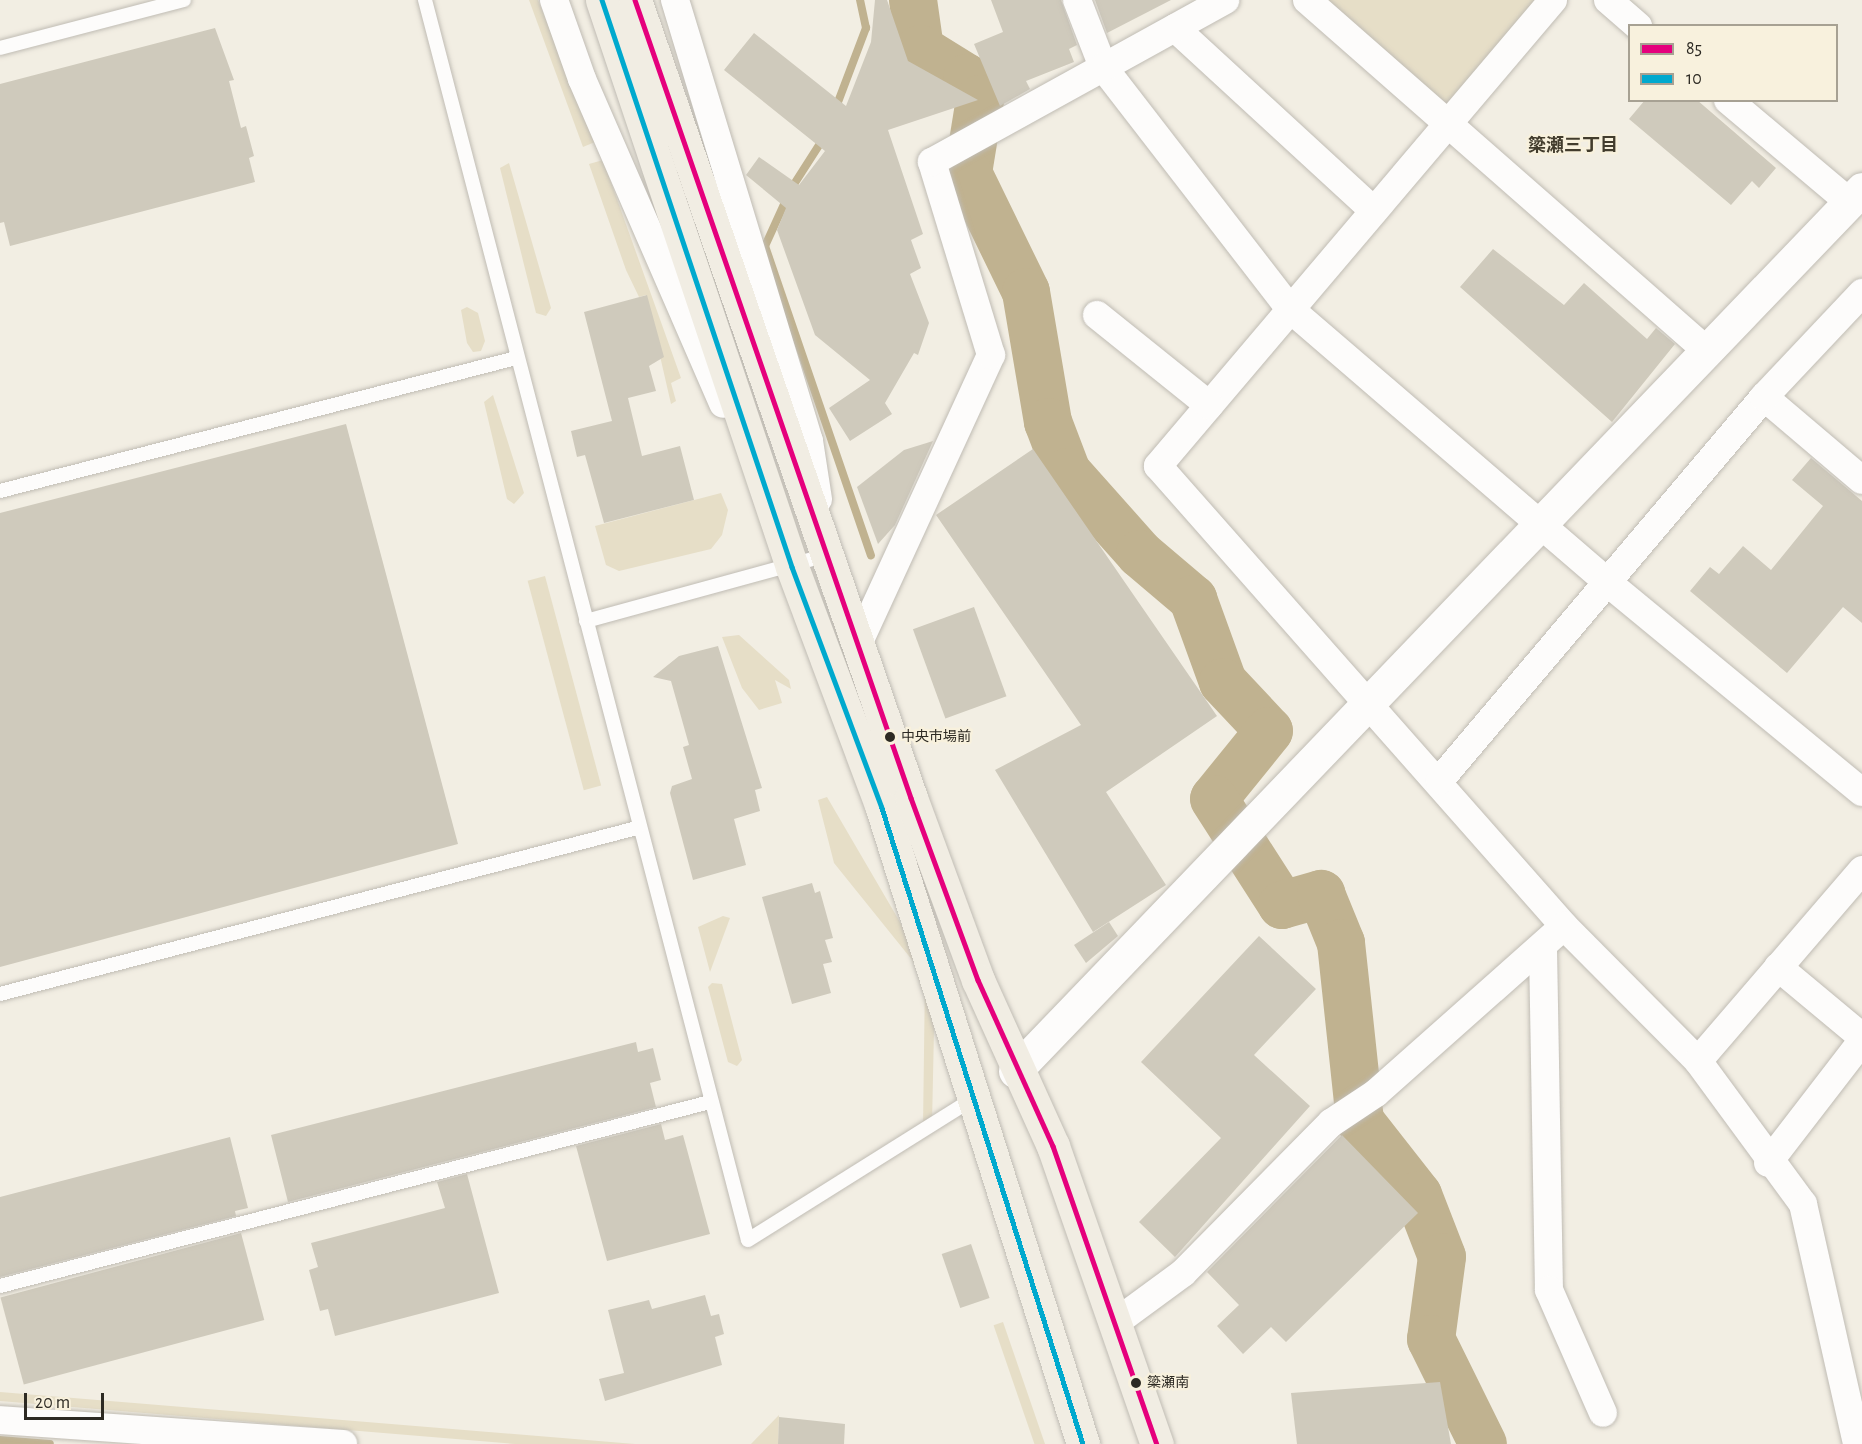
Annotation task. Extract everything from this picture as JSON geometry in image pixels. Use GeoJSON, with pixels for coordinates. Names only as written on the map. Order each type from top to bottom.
{"type":"FeatureCollection","features":[{"type":"Feature","properties":{"kind":"main road"},"geometry":{"type":"LineString","coordinates":[[602,0],[792,567],[882,808],[971,1100],[1029,1262],[1083,1444]]}},
{"type":"Feature","properties":{"kind":"main road"},"geometry":{"type":"LineString","coordinates":[[635,0],[827,555],[1015,1071],[1053,1146],[1157,1444]]}},
{"type":"Feature","properties":{"kind":"street"},"geometry":{"type":"LineString","coordinates":[[554,0],[582,79],[723,404],[628,75]]}},
{"type":"Feature","properties":{"kind":"street"},"geometry":{"type":"LineString","coordinates":[[573,0],[592,66],[582,79]]}},
{"type":"Feature","properties":{"kind":"street"},"geometry":{"type":"LineString","coordinates":[[658,0],[667,26],[691,50]]}},
{"type":"Feature","properties":{"kind":"street"},"geometry":{"type":"LineString","coordinates":[[675,0],[809,441],[827,555]]}},
{"type":"Feature","properties":{"kind":"street"},"geometry":{"type":"LineString","coordinates":[[1077,0],[1103,67],[1290,309],[1607,582],[1862,792]]}},
{"type":"Feature","properties":{"kind":"street"},"geometry":{"type":"LineString","coordinates":[[859,642],[991,355],[932,162],[1225,0]]}},
{"type":"Feature","properties":{"kind":"street"},"geometry":{"type":"LineString","coordinates":[[1307,0],[1706,350]]}},
{"type":"Feature","properties":{"kind":"street"},"geometry":{"type":"LineString","coordinates":[[1553,0],[1158,466],[1440,780],[1564,926],[1698,1061],[1768,1163],[1803,1204],[1857,1444]]}},
{"type":"Feature","properties":{"kind":"street"},"geometry":{"type":"LineString","coordinates":[[1608,0],[1636,24]]}},
{"type":"Feature","properties":{"kind":"street"},"geometry":{"type":"LineString","coordinates":[[1175,28],[1374,211]]}},
{"type":"Feature","properties":{"kind":"street"},"geometry":{"type":"LineString","coordinates":[[1015,1071],[1855,196],[1731,102]]}},
{"type":"Feature","properties":{"kind":"street"},"geometry":{"type":"LineString","coordinates":[[1440,780],[1764,396],[1862,293]]}},
{"type":"Feature","properties":{"kind":"street"},"geometry":{"type":"LineString","coordinates":[[1097,315],[1209,405]]}},
{"type":"Feature","properties":{"kind":"street"},"geometry":{"type":"LineString","coordinates":[[1764,396],[1862,480]]}},
{"type":"Feature","properties":{"kind":"street"},"geometry":{"type":"LineString","coordinates":[[1698,1061],[1862,870]]}},
{"type":"Feature","properties":{"kind":"street"},"geometry":{"type":"LineString","coordinates":[[1115,1323],[1183,1273],[1331,1123],[1376,1093],[1543,948],[1564,926]]}},
{"type":"Feature","properties":{"kind":"street"},"geometry":{"type":"LineString","coordinates":[[1543,948],[1549,1290],[1603,1413]]}},
{"type":"Feature","properties":{"kind":"street"},"geometry":{"type":"LineString","coordinates":[[1768,1163],[1862,1039],[1778,967]]}},
{"type":"Feature","properties":{"kind":"street"},"geometry":{"type":"LineString","coordinates":[[0,1420],[343,1444]]}},
{"type":"Feature","properties":{"kind":"lane"},"geometry":{"type":"LineString","coordinates":[[0,48],[184,0]]}},
{"type":"Feature","properties":{"kind":"lane"},"geometry":{"type":"LineString","coordinates":[[425,0],[586,621],[637,828],[748,1240],[971,1100]]}},
{"type":"Feature","properties":{"kind":"lane"},"geometry":{"type":"LineString","coordinates":[[0,491],[516,358]]}},
{"type":"Feature","properties":{"kind":"lane"},"geometry":{"type":"LineString","coordinates":[[586,621],[792,567],[827,555]]}},
{"type":"Feature","properties":{"kind":"lane"},"geometry":{"type":"LineString","coordinates":[[0,994],[637,828]]}},
{"type":"Feature","properties":{"kind":"lane"},"geometry":{"type":"LineString","coordinates":[[0,1286],[710,1102]]}},
{"type":"Feature","properties":{"kind":"shaded area"},"geometry":{"type":"Polygon","coordinates":[[[529,0],[538,0],[595,142],[583,147],[529,0]]]}},
{"type":"Feature","properties":{"kind":"shaded area"},"geometry":{"type":"Polygon","coordinates":[[[1319,0],[1546,0],[1453,107],[1439,107],[1319,0]]]}},
{"type":"Feature","properties":{"kind":"shaded area"},"geometry":{"type":"Polygon","coordinates":[[[603,160],[681,378],[671,383],[676,401],[671,404],[646,295],[639,297],[626,270],[589,164],[603,160]]]}},
{"type":"Feature","properties":{"kind":"shaded area"},"geometry":{"type":"Polygon","coordinates":[[[509,163],[551,308],[546,316],[536,313],[500,168],[509,163]]]}},
{"type":"Feature","properties":{"kind":"shaded area"},"geometry":{"type":"Polygon","coordinates":[[[467,307],[478,313],[485,341],[481,351],[473,352],[467,343],[461,310],[467,307]]]}},
{"type":"Feature","properties":{"kind":"shaded area"},"geometry":{"type":"Polygon","coordinates":[[[493,395],[524,493],[514,504],[507,499],[484,402],[493,395]]]}},
{"type":"Feature","properties":{"kind":"shaded area"},"geometry":{"type":"Polygon","coordinates":[[[721,493],[728,510],[722,535],[711,549],[619,571],[606,565],[595,526],[721,493]]]}},
{"type":"Feature","properties":{"kind":"shaded area"},"geometry":{"type":"Polygon","coordinates":[[[545,576],[601,786],[584,790],[528,581],[545,576]]]}},
{"type":"Feature","properties":{"kind":"shaded area"},"geometry":{"type":"Polygon","coordinates":[[[739,635],[789,680],[791,689],[775,680],[782,703],[759,710],[742,688],[722,637],[739,635]]]}},
{"type":"Feature","properties":{"kind":"shaded area"},"geometry":{"type":"Polygon","coordinates":[[[827,797],[935,982],[932,1125],[923,1127],[925,976],[834,863],[818,800],[827,797]]]}},
{"type":"Feature","properties":{"kind":"shaded area"},"geometry":{"type":"Polygon","coordinates":[[[723,916],[730,918],[710,972],[698,927],[723,916]]]}},
{"type":"Feature","properties":{"kind":"shaded area"},"geometry":{"type":"Polygon","coordinates":[[[712,983],[722,984],[742,1060],[737,1066],[728,1062],[708,987],[712,983]]]}},
{"type":"Feature","properties":{"kind":"shaded area"},"geometry":{"type":"Polygon","coordinates":[[[1003,1322],[1045,1444],[1034,1444],[994,1325],[1003,1322]]]}},
{"type":"Feature","properties":{"kind":"shaded area"},"geometry":{"type":"Polygon","coordinates":[[[0,1392],[635,1444],[515,1444],[0,1401],[0,1392]]]}},
{"type":"Feature","properties":{"kind":"shaded area"},"geometry":{"type":"Polygon","coordinates":[[[779,1415],[778,1444],[751,1444],[779,1415]]]}},
{"type":"Feature","properties":{"kind":"building"},"geometry":{"type":"Polygon","coordinates":[[[875,0],[887,0],[908,61],[978,100],[888,130],[923,234],[911,240],[921,268],[910,274],[929,323],[918,355],[914,353],[885,403],[892,414],[850,441],[829,408],[870,380],[815,335],[777,230],[786,208],[746,175],[759,157],[799,185],[825,151],[724,70],[754,33],[846,106],[871,42],[875,0]]]}},
{"type":"Feature","properties":{"kind":"building"},"geometry":{"type":"Polygon","coordinates":[[[991,0],[1061,0],[1077,45],[1069,49],[1074,62],[1026,81],[1030,89],[1000,106],[974,44],[1003,32],[991,0]]]}},
{"type":"Feature","properties":{"kind":"building"},"geometry":{"type":"Polygon","coordinates":[[[1095,0],[1171,0],[1107,33],[1095,0]]]}},
{"type":"Feature","properties":{"kind":"building"},"geometry":{"type":"Polygon","coordinates":[[[215,28],[234,80],[229,81],[241,128],[246,126],[254,156],[249,158],[255,182],[10,246],[4,222],[0,223],[0,84],[215,28]]]}},
{"type":"Feature","properties":{"kind":"building"},"geometry":{"type":"Polygon","coordinates":[[[1643,102],[1699,102],[1776,168],[1759,188],[1752,181],[1731,205],[1629,119],[1643,102]]]}},
{"type":"Feature","properties":{"kind":"building"},"geometry":{"type":"Polygon","coordinates":[[[1493,249],[1564,305],[1584,283],[1647,339],[1656,328],[1675,344],[1612,422],[1460,287],[1493,249]]]}},
{"type":"Feature","properties":{"kind":"building"},"geometry":{"type":"Polygon","coordinates":[[[647,295],[664,357],[649,366],[656,391],[628,398],[642,456],[680,446],[694,500],[604,523],[585,455],[577,457],[571,431],[612,421],[584,312],[647,295]]]}},
{"type":"Feature","properties":{"kind":"building"},"geometry":{"type":"Polygon","coordinates":[[[346,424],[458,844],[0,967],[0,513],[346,424]]]}},
{"type":"Feature","properties":{"kind":"building"},"geometry":{"type":"Polygon","coordinates":[[[933,441],[895,525],[878,544],[857,487],[904,450],[933,441]]]}},
{"type":"Feature","properties":{"kind":"building"},"geometry":{"type":"Polygon","coordinates":[[[1033,449],[1217,716],[1106,792],[1166,885],[1093,932],[995,770],[1081,725],[936,515],[1033,449]]]}},
{"type":"Feature","properties":{"kind":"building"},"geometry":{"type":"Polygon","coordinates":[[[1811,458],[1862,501],[1862,623],[1843,607],[1787,673],[1690,591],[1710,567],[1719,574],[1743,546],[1771,570],[1823,506],[1792,480],[1811,458]]]}},
{"type":"Feature","properties":{"kind":"building"},"geometry":{"type":"Polygon","coordinates":[[[974,607],[1006,696],[945,719],[913,629],[974,607]]]}},
{"type":"Feature","properties":{"kind":"building"},"geometry":{"type":"Polygon","coordinates":[[[718,646],[762,788],[755,790],[760,811],[734,819],[746,865],[693,880],[670,793],[672,786],[692,779],[683,747],[689,745],[671,681],[653,677],[679,656],[718,646]]]}},
{"type":"Feature","properties":{"kind":"building"},"geometry":{"type":"Polygon","coordinates":[[[812,883],[815,893],[820,891],[833,938],[825,940],[832,962],[823,964],[831,993],[792,1004],[762,897],[812,883]]]}},
{"type":"Feature","properties":{"kind":"building"},"geometry":{"type":"Polygon","coordinates":[[[1109,922],[1118,936],[1086,963],[1074,945],[1109,922]]]}},
{"type":"Feature","properties":{"kind":"building"},"geometry":{"type":"Polygon","coordinates":[[[1259,936],[1316,989],[1254,1055],[1310,1106],[1175,1257],[1139,1222],[1221,1138],[1141,1062],[1259,936]]]}},
{"type":"Feature","properties":{"kind":"building"},"geometry":{"type":"Polygon","coordinates":[[[636,1042],[638,1052],[653,1048],[661,1080],[650,1083],[656,1107],[288,1202],[271,1135],[636,1042]]]}},
{"type":"Feature","properties":{"kind":"building"},"geometry":{"type":"Polygon","coordinates":[[[661,1124],[665,1140],[683,1135],[710,1234],[607,1261],[576,1146],[661,1124]]]}},
{"type":"Feature","properties":{"kind":"building"},"geometry":{"type":"Polygon","coordinates":[[[1342,1135],[1418,1213],[1286,1342],[1271,1327],[1243,1354],[1217,1326],[1239,1305],[1207,1272],[1342,1135]]]}},
{"type":"Feature","properties":{"kind":"building"},"geometry":{"type":"Polygon","coordinates":[[[230,1137],[248,1208],[235,1211],[236,1216],[0,1277],[0,1197],[230,1137]]]}},
{"type":"Feature","properties":{"kind":"building"},"geometry":{"type":"Polygon","coordinates":[[[467,1174],[499,1293],[335,1336],[328,1309],[320,1311],[309,1270],[318,1267],[311,1243],[445,1208],[437,1182],[467,1174]]]}},
{"type":"Feature","properties":{"kind":"building"},"geometry":{"type":"Polygon","coordinates":[[[241,1233],[264,1320],[24,1384],[0,1297],[241,1233]]]}},
{"type":"Feature","properties":{"kind":"building"},"geometry":{"type":"Polygon","coordinates":[[[971,1244],[990,1298],[960,1308],[942,1254],[971,1244]]]}},
{"type":"Feature","properties":{"kind":"building"},"geometry":{"type":"Polygon","coordinates":[[[705,1295],[711,1316],[719,1314],[724,1334],[715,1337],[722,1365],[605,1401],[599,1379],[624,1373],[608,1310],[649,1300],[652,1309],[705,1295]]]}},
{"type":"Feature","properties":{"kind":"building"},"geometry":{"type":"Polygon","coordinates":[[[1440,1382],[1451,1444],[1297,1444],[1291,1393],[1440,1382]]]}},
{"type":"Feature","properties":{"kind":"building"},"geometry":{"type":"Polygon","coordinates":[[[779,1417],[845,1424],[844,1444],[778,1444],[779,1417]]]}},
{"type":"Feature","properties":{"kind":"waterway"},"geometry":{"type":"LineString","coordinates":[[835,110],[866,28],[860,0]]}},
{"type":"Feature","properties":{"kind":"waterway"},"geometry":{"type":"LineString","coordinates":[[913,0],[920,49],[967,78],[980,99],[968,173],[1026,292],[1048,422],[1067,472],[1140,554],[1193,599],[1223,682],[1269,731],[1214,799],[1282,905],[1321,894],[1341,943],[1360,1121],[1418,1195],[1442,1257],[1431,1339],[1483,1444]]}},
{"type":"Feature","properties":{"kind":"waterway"},"geometry":{"type":"LineString","coordinates":[[823,139],[791,189],[765,246],[871,555]]}},
{"type":"Feature","properties":{"kind":"waterway"},"geometry":{"type":"LineString","coordinates":[[0,1440],[50,1444]]}},
{"type":"Feature","properties":{"kind":"transit line","name":"10"},"geometry":{"type":"LineString","coordinates":[[602,0],[792,567],[882,808],[1083,1444]]}},
{"type":"Feature","properties":{"kind":"transit line","name":"85"},"geometry":{"type":"LineString","coordinates":[[635,0],[911,798],[978,980],[1053,1146],[1157,1444]]}},
{"type":"Feature","properties":{"kind":"place","name":"中央市場前"},"geometry":{"type":"Point","coordinates":[890,737]}},
{"type":"Feature","properties":{"kind":"place","name":"簗瀬南"},"geometry":{"type":"Point","coordinates":[1136,1383]}},
{"type":"Feature","properties":{"kind":"district","name":"簗瀬三丁目"},"geometry":{"type":"Point","coordinates":[1573,146]}}]}
